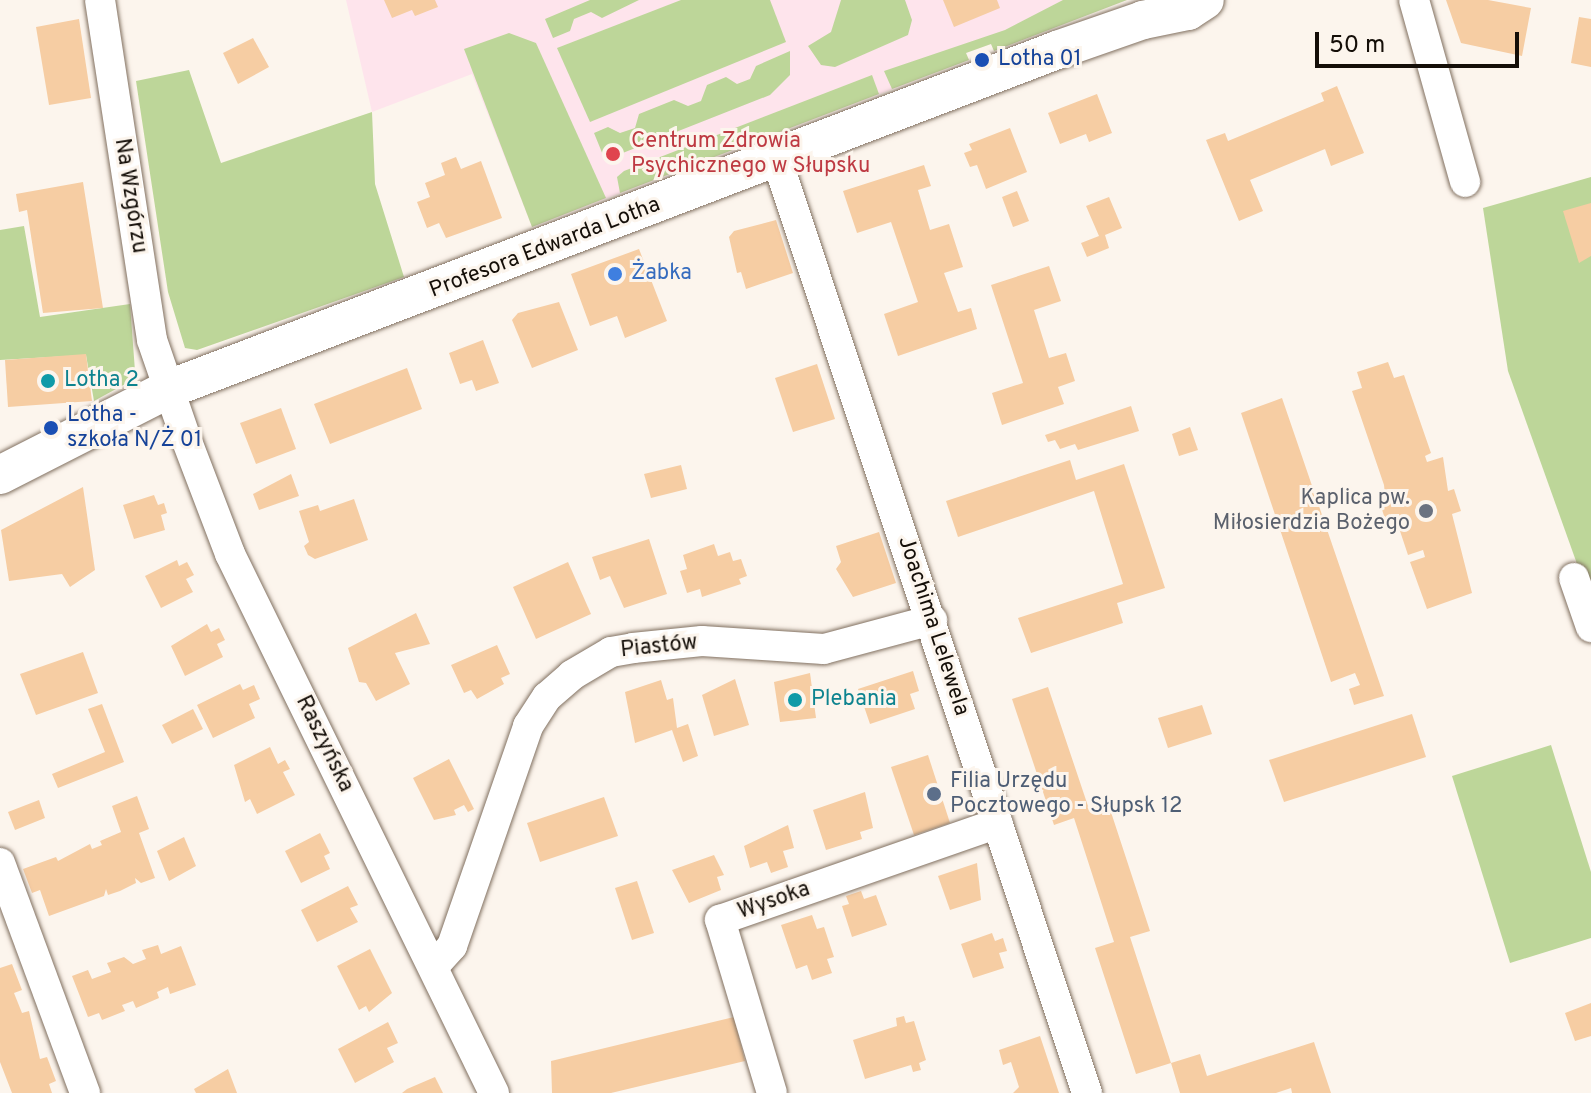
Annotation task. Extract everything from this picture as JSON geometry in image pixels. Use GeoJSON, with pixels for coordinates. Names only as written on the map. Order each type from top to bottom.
{"type":"FeatureCollection","features":[{"type":"Feature","properties":{"kind":"street","name":"Na Wzgórzu"},"geometry":{"type":"LineString","coordinates":[[100,0],[152,340],[169,389]]}},
{"type":"Feature","properties":{"kind":"street","name":"Profesora Edwarda Lotha"},"geometry":{"type":"LineString","coordinates":[[0,475],[169,389],[777,160],[1156,10],[1188,11],[1205,0]]}},
{"type":"Feature","properties":{"kind":"street"},"geometry":{"type":"LineString","coordinates":[[1414,0],[1465,182]]}},
{"type":"Feature","properties":{"kind":"street","name":"Joachima Lelewela"},"geometry":{"type":"LineString","coordinates":[[777,160],[1087,1093]]}},
{"type":"Feature","properties":{"kind":"street","name":"Raszyńska"},"geometry":{"type":"LineString","coordinates":[[169,389],[230,554],[494,1093]]}},
{"type":"Feature","properties":{"kind":"street"},"geometry":{"type":"LineString","coordinates":[[1574,578],[1591,627]]}},
{"type":"Feature","properties":{"kind":"street","name":"Piastów"},"geometry":{"type":"LineString","coordinates":[[434,966],[452,946],[528,726],[547,697],[572,675],[611,652],[633,648],[702,641],[824,649],[932,620]]}},
{"type":"Feature","properties":{"kind":"street","name":"Wysoka"},"geometry":{"type":"LineString","coordinates":[[772,1093],[720,920],[998,823]]}},
{"type":"Feature","properties":{"kind":"street"},"geometry":{"type":"LineString","coordinates":[[0,863],[13,934],[85,1093]]}},
{"type":"Feature","properties":{"kind":"shaded area","name":"Centrum Zdrowia Psychicznego w Słupsku"},"geometry":{"type":"Polygon","coordinates":[[[346,0],[1127,0],[994,51],[991,44],[966,53],[969,60],[532,227],[472,74],[372,112],[346,0]]]}},
{"type":"Feature","properties":{"kind":"green space"},"geometry":{"type":"Polygon","coordinates":[[[590,0],[639,0],[602,18],[591,12],[574,19],[570,31],[553,38],[545,19],[590,0]]]}},
{"type":"Feature","properties":{"kind":"green space"},"geometry":{"type":"Polygon","coordinates":[[[681,0],[770,0],[786,42],[590,122],[557,48],[681,0]]]}},
{"type":"Feature","properties":{"kind":"green space"},"geometry":{"type":"Polygon","coordinates":[[[841,0],[905,0],[912,20],[908,35],[835,67],[821,65],[808,46],[831,32],[841,0]]]}},
{"type":"Feature","properties":{"kind":"green space"},"geometry":{"type":"Polygon","coordinates":[[[1063,0],[1127,0],[994,51],[991,44],[966,53],[969,60],[892,89],[884,71],[1005,30],[1063,0]]]}},
{"type":"Feature","properties":{"kind":"green space"},"geometry":{"type":"Polygon","coordinates":[[[509,33],[536,43],[606,198],[532,227],[464,49],[509,33]]]}},
{"type":"Feature","properties":{"kind":"green space"},"geometry":{"type":"Polygon","coordinates":[[[790,51],[790,75],[770,95],[605,160],[594,133],[608,127],[620,133],[635,128],[639,114],[674,100],[688,106],[701,101],[707,85],[726,77],[737,84],[750,79],[756,66],[790,51]]]}},
{"type":"Feature","properties":{"kind":"green space"},"geometry":{"type":"Polygon","coordinates":[[[189,70],[221,163],[372,112],[375,184],[404,277],[197,350],[185,348],[168,292],[136,81],[189,70]]]}},
{"type":"Feature","properties":{"kind":"green space"},"geometry":{"type":"Polygon","coordinates":[[[872,75],[879,94],[620,193],[617,177],[624,171],[872,75]]]}},
{"type":"Feature","properties":{"kind":"green space"},"geometry":{"type":"Polygon","coordinates":[[[1591,177],[1591,603],[1508,371],[1483,208],[1591,177]]]}},
{"type":"Feature","properties":{"kind":"green space"},"geometry":{"type":"Polygon","coordinates":[[[24,226],[40,317],[130,304],[135,371],[127,383],[94,401],[86,355],[0,360],[0,230],[24,226]]]}},
{"type":"Feature","properties":{"kind":"green space"},"geometry":{"type":"Polygon","coordinates":[[[1551,745],[1591,872],[1591,938],[1510,963],[1452,776],[1551,745]]]}},
{"type":"Feature","properties":{"kind":"building"},"geometry":{"type":"Polygon","coordinates":[[[384,0],[435,0],[438,7],[415,16],[412,10],[392,18],[384,0]]]}},
{"type":"Feature","properties":{"kind":"building"},"geometry":{"type":"Polygon","coordinates":[[[943,0],[997,0],[1000,8],[954,27],[943,0]]]}},
{"type":"Feature","properties":{"kind":"building"},"geometry":{"type":"Polygon","coordinates":[[[1446,0],[1488,0],[1531,8],[1522,56],[1461,43],[1446,0]]]}},
{"type":"Feature","properties":{"kind":"building"},"geometry":{"type":"Polygon","coordinates":[[[1579,17],[1591,19],[1591,67],[1571,63],[1579,17]]]}},
{"type":"Feature","properties":{"kind":"building"},"geometry":{"type":"Polygon","coordinates":[[[79,19],[91,98],[49,105],[36,27],[79,19]]]}},
{"type":"Feature","properties":{"kind":"building"},"geometry":{"type":"Polygon","coordinates":[[[253,38],[269,67],[238,84],[223,53],[253,38]]]}},
{"type":"Feature","properties":{"kind":"building"},"geometry":{"type":"Polygon","coordinates":[[[1337,86],[1364,153],[1331,166],[1325,149],[1250,180],[1263,211],[1239,221],[1206,140],[1225,133],[1228,141],[1324,101],[1321,93],[1337,86]]]}},
{"type":"Feature","properties":{"kind":"building"},"geometry":{"type":"Polygon","coordinates":[[[1097,94],[1112,133],[1089,142],[1086,134],[1060,144],[1048,113],[1097,94]]]}},
{"type":"Feature","properties":{"kind":"building"},"geometry":{"type":"Polygon","coordinates":[[[1010,128],[1027,172],[986,189],[977,165],[970,167],[964,153],[972,150],[969,144],[1010,128]]]}},
{"type":"Feature","properties":{"kind":"building"},"geometry":{"type":"Polygon","coordinates":[[[456,157],[461,169],[481,161],[502,218],[446,238],[439,223],[427,228],[417,202],[430,197],[425,183],[445,175],[441,163],[456,157]]]}},
{"type":"Feature","properties":{"kind":"building"},"geometry":{"type":"Polygon","coordinates":[[[924,165],[931,186],[918,190],[930,230],[949,224],[963,267],[944,273],[958,312],[971,308],[977,329],[898,356],[884,314],[918,302],[891,222],[857,233],[843,191],[924,165]]]}},
{"type":"Feature","properties":{"kind":"building"},"geometry":{"type":"Polygon","coordinates":[[[83,182],[103,308],[43,313],[27,210],[19,212],[16,194],[83,182]]]}},
{"type":"Feature","properties":{"kind":"building"},"geometry":{"type":"Polygon","coordinates":[[[1017,191],[1029,221],[1013,227],[1002,197],[1017,191]]]}},
{"type":"Feature","properties":{"kind":"building"},"geometry":{"type":"Polygon","coordinates":[[[1109,197],[1122,228],[1105,235],[1109,248],[1087,257],[1081,243],[1099,236],[1086,206],[1109,197]]]}},
{"type":"Feature","properties":{"kind":"building"},"geometry":{"type":"Polygon","coordinates":[[[1591,203],[1591,256],[1579,263],[1563,211],[1591,203]]]}},
{"type":"Feature","properties":{"kind":"building"},"geometry":{"type":"Polygon","coordinates":[[[776,220],[793,273],[746,289],[741,272],[737,273],[729,237],[734,231],[776,220]]]}},
{"type":"Feature","properties":{"kind":"building"},"geometry":{"type":"Polygon","coordinates":[[[639,249],[667,321],[625,338],[617,316],[590,326],[571,274],[639,249]]]}},
{"type":"Feature","properties":{"kind":"building"},"geometry":{"type":"Polygon","coordinates":[[[1049,266],[1061,301],[1034,310],[1049,358],[1066,353],[1075,381],[1058,387],[1064,404],[1002,425],[992,393],[1023,383],[991,285],[1049,266]]]}},
{"type":"Feature","properties":{"kind":"building"},"geometry":{"type":"Polygon","coordinates":[[[559,302],[578,350],[532,368],[512,320],[518,313],[559,302]]]}},
{"type":"Feature","properties":{"kind":"building"},"geometry":{"type":"Polygon","coordinates":[[[483,340],[499,383],[476,391],[472,380],[460,384],[449,353],[483,340]]]}},
{"type":"Feature","properties":{"kind":"building","name":"Lotha 2"},"geometry":{"type":"Polygon","coordinates":[[[86,354],[92,401],[8,407],[5,360],[86,354]]]}},
{"type":"Feature","properties":{"kind":"building"},"geometry":{"type":"Polygon","coordinates":[[[1388,362],[1394,378],[1404,375],[1431,453],[1425,456],[1427,462],[1443,457],[1448,491],[1454,489],[1461,511],[1452,514],[1472,593],[1427,609],[1410,562],[1425,557],[1423,550],[1408,555],[1398,525],[1392,516],[1385,519],[1378,497],[1385,495],[1384,485],[1352,391],[1362,388],[1357,372],[1388,362]]]}},
{"type":"Feature","properties":{"kind":"building"},"geometry":{"type":"Polygon","coordinates":[[[817,364],[835,419],[793,432],[775,378],[817,364]]]}},
{"type":"Feature","properties":{"kind":"building"},"geometry":{"type":"Polygon","coordinates":[[[407,368],[422,409],[330,444],[314,404],[407,368]]]}},
{"type":"Feature","properties":{"kind":"building"},"geometry":{"type":"Polygon","coordinates":[[[1282,398],[1384,696],[1354,705],[1349,689],[1360,685],[1355,673],[1331,682],[1241,413],[1282,398]]]}},
{"type":"Feature","properties":{"kind":"building"},"geometry":{"type":"Polygon","coordinates":[[[1131,406],[1139,431],[1078,450],[1075,444],[1060,449],[1055,440],[1048,442],[1045,435],[1131,406]]]}},
{"type":"Feature","properties":{"kind":"building"},"geometry":{"type":"Polygon","coordinates":[[[281,408],[296,449],[256,464],[240,423],[281,408]]]}},
{"type":"Feature","properties":{"kind":"building"},"geometry":{"type":"Polygon","coordinates":[[[1190,427],[1198,450],[1179,456],[1172,434],[1190,427]]]}},
{"type":"Feature","properties":{"kind":"building"},"geometry":{"type":"Polygon","coordinates":[[[1070,460],[1076,480],[1124,464],[1165,588],[1117,603],[1123,623],[1031,653],[1018,618],[1123,584],[1094,491],[958,537],[946,501],[1070,460]]]}},
{"type":"Feature","properties":{"kind":"building"},"geometry":{"type":"Polygon","coordinates":[[[681,465],[687,489],[651,498],[644,474],[681,465]]]}},
{"type":"Feature","properties":{"kind":"building"},"geometry":{"type":"Polygon","coordinates":[[[291,474],[299,496],[259,510],[253,494],[291,474]]]}},
{"type":"Feature","properties":{"kind":"building"},"geometry":{"type":"Polygon","coordinates":[[[83,487],[95,570],[70,587],[62,574],[9,581],[1,530],[83,487]]]}},
{"type":"Feature","properties":{"kind":"building"},"geometry":{"type":"Polygon","coordinates":[[[154,495],[158,505],[164,503],[167,513],[161,515],[165,530],[134,539],[123,505],[154,495]]]}},
{"type":"Feature","properties":{"kind":"building"},"geometry":{"type":"Polygon","coordinates":[[[354,499],[368,540],[315,559],[308,555],[304,546],[309,542],[299,511],[318,505],[320,511],[354,499]]]}},
{"type":"Feature","properties":{"kind":"building"},"geometry":{"type":"Polygon","coordinates":[[[879,532],[896,583],[853,597],[836,569],[841,562],[836,546],[879,532]]]}},
{"type":"Feature","properties":{"kind":"building"},"geometry":{"type":"Polygon","coordinates":[[[649,539],[667,594],[624,608],[610,576],[600,580],[592,557],[649,539]]]}},
{"type":"Feature","properties":{"kind":"building"},"geometry":{"type":"Polygon","coordinates":[[[714,544],[718,556],[730,552],[733,561],[741,559],[747,576],[739,579],[741,584],[702,597],[700,589],[687,593],[680,571],[687,569],[683,555],[714,544]]]}},
{"type":"Feature","properties":{"kind":"building"},"geometry":{"type":"Polygon","coordinates":[[[177,560],[179,566],[187,562],[194,575],[186,579],[193,592],[161,608],[145,576],[177,560]]]}},
{"type":"Feature","properties":{"kind":"building"},"geometry":{"type":"Polygon","coordinates":[[[568,562],[591,614],[536,639],[513,587],[568,562]]]}},
{"type":"Feature","properties":{"kind":"building"},"geometry":{"type":"Polygon","coordinates":[[[416,613],[430,644],[395,653],[410,684],[376,701],[366,683],[359,682],[348,648],[416,613]]]}},
{"type":"Feature","properties":{"kind":"building"},"geometry":{"type":"Polygon","coordinates":[[[207,624],[211,632],[219,628],[225,640],[217,644],[223,657],[185,676],[171,646],[207,624]]]}},
{"type":"Feature","properties":{"kind":"building"},"geometry":{"type":"Polygon","coordinates":[[[497,645],[510,674],[501,678],[504,684],[477,699],[471,690],[464,693],[451,665],[497,645]]]}},
{"type":"Feature","properties":{"kind":"building"},"geometry":{"type":"Polygon","coordinates":[[[83,652],[98,693],[36,715],[20,674],[83,652]]]}},
{"type":"Feature","properties":{"kind":"building"},"geometry":{"type":"Polygon","coordinates":[[[913,671],[919,691],[910,694],[915,709],[870,724],[858,689],[913,671]]]}},
{"type":"Feature","properties":{"kind":"building","name":"Plebania"},"geometry":{"type":"Polygon","coordinates":[[[810,673],[816,718],[780,722],[774,682],[810,673]]]}},
{"type":"Feature","properties":{"kind":"building"},"geometry":{"type":"Polygon","coordinates":[[[735,679],[749,725],[714,736],[702,695],[735,679]]]}},
{"type":"Feature","properties":{"kind":"building"},"geometry":{"type":"Polygon","coordinates":[[[661,680],[667,700],[673,698],[677,728],[688,724],[698,756],[683,762],[672,730],[635,743],[625,692],[661,680]]]}},
{"type":"Feature","properties":{"kind":"building"},"geometry":{"type":"Polygon","coordinates":[[[240,684],[243,690],[254,685],[260,699],[249,704],[255,718],[213,738],[197,705],[240,684]]]}},
{"type":"Feature","properties":{"kind":"building"},"geometry":{"type":"Polygon","coordinates":[[[1048,687],[1090,812],[1109,806],[1150,931],[1130,937],[1171,1063],[1136,1074],[1095,948],[1114,942],[1074,818],[1054,825],[1012,699],[1048,687]]]}},
{"type":"Feature","properties":{"kind":"building"},"geometry":{"type":"Polygon","coordinates":[[[102,704],[124,762],[58,788],[52,774],[105,752],[88,709],[102,704]]]}},
{"type":"Feature","properties":{"kind":"building"},"geometry":{"type":"Polygon","coordinates":[[[1202,705],[1212,734],[1168,748],[1158,718],[1202,705]]]}},
{"type":"Feature","properties":{"kind":"building"},"geometry":{"type":"Polygon","coordinates":[[[193,709],[203,729],[172,744],[162,725],[193,709]]]}},
{"type":"Feature","properties":{"kind":"building"},"geometry":{"type":"Polygon","coordinates":[[[1412,714],[1426,757],[1284,802],[1269,760],[1412,714]]]}},
{"type":"Feature","properties":{"kind":"building"},"geometry":{"type":"Polygon","coordinates":[[[270,747],[278,764],[285,760],[290,769],[283,772],[295,795],[257,814],[250,799],[245,802],[234,765],[270,747]]]}},
{"type":"Feature","properties":{"kind":"building"},"geometry":{"type":"Polygon","coordinates":[[[928,755],[950,823],[914,835],[891,767],[928,755]]]}},
{"type":"Feature","properties":{"kind":"building"},"geometry":{"type":"Polygon","coordinates":[[[449,759],[474,809],[468,812],[464,805],[454,810],[456,815],[434,820],[413,778],[449,759]]]}},
{"type":"Feature","properties":{"kind":"building"},"geometry":{"type":"Polygon","coordinates":[[[865,792],[873,828],[860,832],[862,839],[826,850],[813,810],[865,792]]]}},
{"type":"Feature","properties":{"kind":"building"},"geometry":{"type":"Polygon","coordinates":[[[137,796],[149,829],[139,833],[155,878],[141,883],[135,878],[136,883],[120,891],[108,895],[106,889],[104,896],[49,916],[40,890],[32,893],[23,869],[56,857],[58,861],[90,844],[92,849],[102,845],[100,841],[121,832],[112,806],[137,796]]]}},
{"type":"Feature","properties":{"kind":"building"},"geometry":{"type":"Polygon","coordinates":[[[604,797],[618,836],[540,862],[527,823],[604,797]]]}},
{"type":"Feature","properties":{"kind":"building"},"geometry":{"type":"Polygon","coordinates":[[[39,800],[45,818],[15,830],[8,812],[39,800]]]}},
{"type":"Feature","properties":{"kind":"building"},"geometry":{"type":"Polygon","coordinates":[[[788,825],[794,848],[783,851],[788,867],[771,873],[767,862],[750,868],[744,846],[788,825]]]}},
{"type":"Feature","properties":{"kind":"building"},"geometry":{"type":"Polygon","coordinates":[[[320,833],[330,853],[324,856],[330,869],[301,883],[285,851],[320,833]]]}},
{"type":"Feature","properties":{"kind":"building"},"geometry":{"type":"Polygon","coordinates":[[[184,837],[196,866],[169,881],[157,851],[184,837]]]}},
{"type":"Feature","properties":{"kind":"building"},"geometry":{"type":"Polygon","coordinates":[[[714,855],[724,875],[717,877],[721,890],[689,903],[672,870],[714,855]]]}},
{"type":"Feature","properties":{"kind":"building"},"geometry":{"type":"Polygon","coordinates":[[[977,863],[981,900],[950,910],[938,876],[977,863]]]}},
{"type":"Feature","properties":{"kind":"building"},"geometry":{"type":"Polygon","coordinates":[[[637,881],[654,933],[632,940],[615,888],[637,881]]]}},
{"type":"Feature","properties":{"kind":"building"},"geometry":{"type":"Polygon","coordinates":[[[348,886],[358,905],[350,908],[358,922],[317,942],[301,910],[348,886]]]}},
{"type":"Feature","properties":{"kind":"building"},"geometry":{"type":"Polygon","coordinates":[[[861,891],[864,899],[876,895],[887,925],[852,937],[842,906],[849,904],[846,896],[861,891]]]}},
{"type":"Feature","properties":{"kind":"building"},"geometry":{"type":"Polygon","coordinates":[[[812,915],[817,929],[824,927],[834,957],[827,959],[832,973],[812,980],[807,965],[796,969],[781,925],[812,915]]]}},
{"type":"Feature","properties":{"kind":"building"},"geometry":{"type":"Polygon","coordinates":[[[992,933],[995,941],[1003,938],[1007,951],[999,953],[1004,968],[973,978],[961,944],[992,933]]]}},
{"type":"Feature","properties":{"kind":"building"},"geometry":{"type":"Polygon","coordinates":[[[158,945],[161,954],[181,946],[196,985],[170,994],[168,987],[157,992],[159,998],[136,1008],[133,1001],[122,1005],[125,1011],[102,1020],[99,1013],[88,1017],[72,976],[88,970],[92,979],[111,972],[107,963],[124,957],[133,964],[146,959],[142,950],[158,945]]]}},
{"type":"Feature","properties":{"kind":"building"},"geometry":{"type":"Polygon","coordinates":[[[370,949],[392,993],[369,1012],[366,1006],[359,1010],[337,966],[370,949]]]}},
{"type":"Feature","properties":{"kind":"building"},"geometry":{"type":"Polygon","coordinates":[[[12,964],[22,990],[14,993],[22,1013],[29,1011],[40,1059],[47,1057],[56,1081],[49,1084],[52,1093],[12,1093],[0,1062],[0,968],[12,964]]]}},
{"type":"Feature","properties":{"kind":"building"},"geometry":{"type":"Polygon","coordinates":[[[1591,1003],[1591,1036],[1575,1041],[1565,1013],[1591,1003]]]}},
{"type":"Feature","properties":{"kind":"building"},"geometry":{"type":"Polygon","coordinates":[[[904,1016],[906,1023],[914,1021],[926,1060],[919,1063],[921,1070],[913,1072],[911,1065],[865,1079],[853,1040],[897,1026],[896,1018],[904,1016]]]}},
{"type":"Feature","properties":{"kind":"building"},"geometry":{"type":"Polygon","coordinates":[[[734,1017],[745,1061],[611,1093],[552,1093],[551,1061],[734,1017]]]}},
{"type":"Feature","properties":{"kind":"building"},"geometry":{"type":"Polygon","coordinates":[[[388,1022],[398,1043],[387,1048],[394,1062],[355,1083],[338,1049],[388,1022]]]}},
{"type":"Feature","properties":{"kind":"building"},"geometry":{"type":"Polygon","coordinates":[[[1040,1036],[1059,1093],[1013,1093],[1019,1087],[1011,1062],[1003,1065],[999,1050],[1040,1036]]]}},
{"type":"Feature","properties":{"kind":"building"},"geometry":{"type":"Polygon","coordinates":[[[1314,1042],[1331,1093],[1292,1093],[1291,1088],[1276,1093],[1180,1093],[1171,1063],[1200,1054],[1207,1076],[1314,1042]]]}},
{"type":"Feature","properties":{"kind":"building"},"geometry":{"type":"Polygon","coordinates":[[[228,1069],[237,1093],[196,1093],[194,1089],[228,1069]]]}},
{"type":"Feature","properties":{"kind":"building"},"geometry":{"type":"Polygon","coordinates":[[[435,1077],[443,1093],[402,1093],[407,1089],[435,1077]]]}},
{"type":"Feature","properties":{"kind":"place","name":"Lotha 01"},"geometry":{"type":"Point","coordinates":[982,60]}},
{"type":"Feature","properties":{"kind":"place","name":"Centrum Zdrowia Psychicznego w Słupsku"},"geometry":{"type":"Point","coordinates":[613,154]}},
{"type":"Feature","properties":{"kind":"place","name":"Żabka"},"geometry":{"type":"Point","coordinates":[615,274]}},
{"type":"Feature","properties":{"kind":"place","name":"Lotha 2"},"geometry":{"type":"Point","coordinates":[48,381]}},
{"type":"Feature","properties":{"kind":"place","name":"Lotha - szkoła N/Ż 01"},"geometry":{"type":"Point","coordinates":[51,428]}},
{"type":"Feature","properties":{"kind":"place","name":"Kaplica pw. Miłosierdzia Bożego"},"geometry":{"type":"Point","coordinates":[1426,511]}},
{"type":"Feature","properties":{"kind":"place","name":"Plebania"},"geometry":{"type":"Point","coordinates":[795,700]}},
{"type":"Feature","properties":{"kind":"place","name":"Filia Urzędu Pocztowego - Słupsk 12"},"geometry":{"type":"Point","coordinates":[934,794]}}]}
